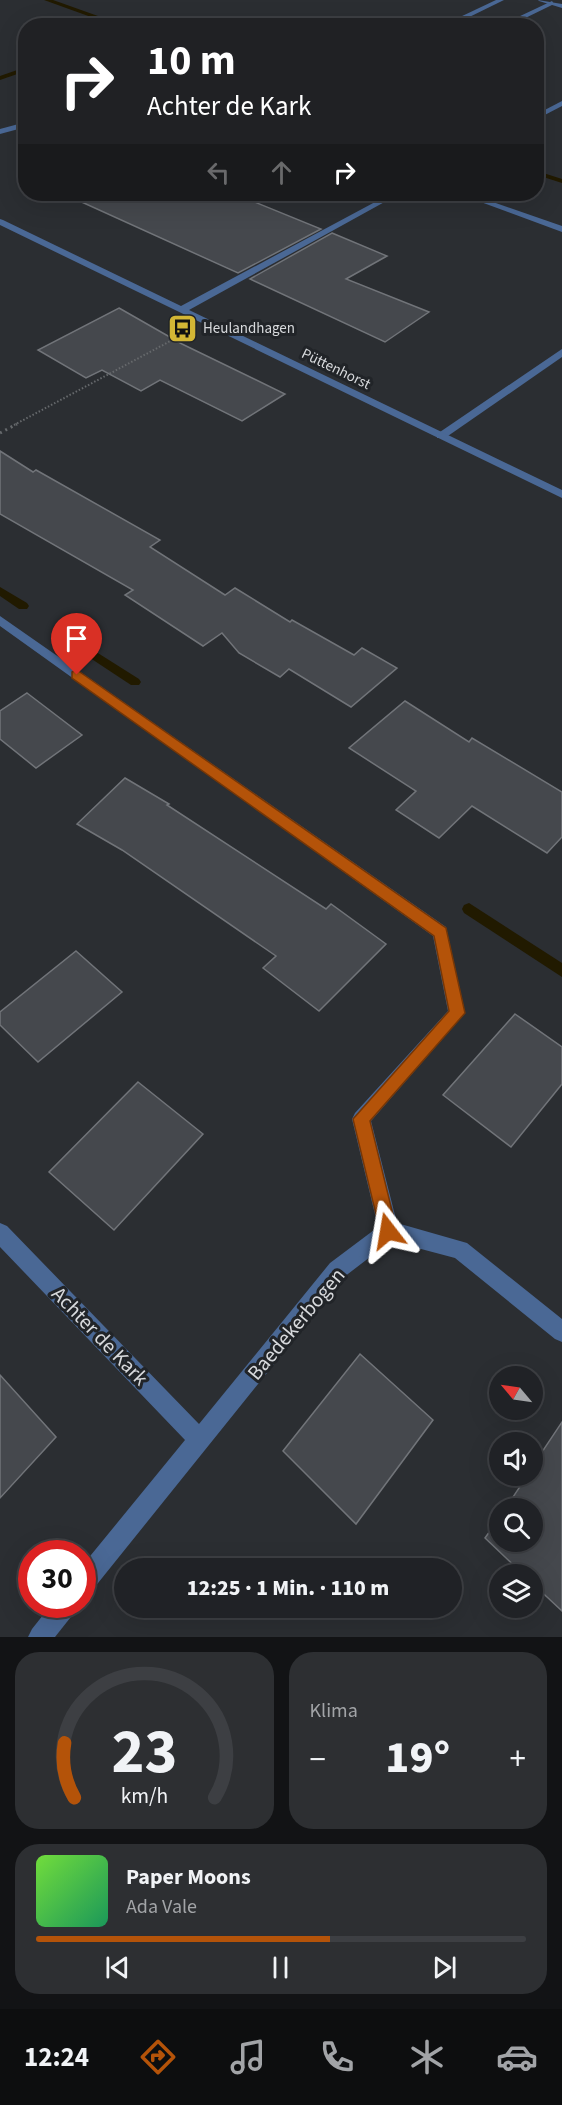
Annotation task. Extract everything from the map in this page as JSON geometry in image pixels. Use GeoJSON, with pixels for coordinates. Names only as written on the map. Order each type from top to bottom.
{"type":"FeatureCollection","features":[{"type":"Feature","properties":{"kind":"street"},"geometry":{"type":"LineString","coordinates":[[462,18],[501,0]]}},
{"type":"Feature","properties":{"kind":"street"},"geometry":{"type":"LineString","coordinates":[[541,0],[562,6]]}},
{"type":"Feature","properties":{"kind":"street"},"geometry":{"type":"LineString","coordinates":[[519,18],[552,3]]}},
{"type":"Feature","properties":{"kind":"street"},"geometry":{"type":"LineString","coordinates":[[544,113],[562,103]]}},
{"type":"Feature","properties":{"kind":"street"},"geometry":{"type":"LineString","coordinates":[[0,132],[18,126]]}},
{"type":"Feature","properties":{"kind":"street"},"geometry":{"type":"LineString","coordinates":[[181,310],[382,201]]}},
{"type":"Feature","properties":{"kind":"street"},"geometry":{"type":"LineString","coordinates":[[483,201],[562,229]]}},
{"type":"Feature","properties":{"kind":"street","name":"Püttenhorst"},"geometry":{"type":"LineString","coordinates":[[0,222],[562,494]]}},
{"type":"Feature","properties":{"kind":"street"},"geometry":{"type":"LineString","coordinates":[[441,436],[562,352]]}},
{"type":"Feature","properties":{"kind":"street"},"geometry":{"type":"LineString","coordinates":[[0,620],[440,932],[458,1013],[361,1119],[388,1231],[460,1250],[562,1332]]}},
{"type":"Feature","properties":{"kind":"street","name":"Baedekerbogen"},"geometry":{"type":"LineString","coordinates":[[96,1568],[337,1270],[388,1231]]}},
{"type":"Feature","properties":{"kind":"street","name":"Achter de Kark"},"geometry":{"type":"LineString","coordinates":[[0,1233],[200,1440]]}},
{"type":"Feature","properties":{"kind":"street"},"geometry":{"type":"LineString","coordinates":[[40,1637],[55,1618]]}},
{"type":"Feature","properties":{"kind":"path"},"geometry":{"type":"LineString","coordinates":[[0,433],[204,322]]}},
{"type":"Feature","properties":{"kind":"building"},"geometry":{"type":"Polygon","coordinates":[[[79,201],[252,201],[321,229],[238,273],[79,201]]]}},
{"type":"Feature","properties":{"kind":"building"},"geometry":{"type":"Polygon","coordinates":[[[332,233],[387,256],[346,279],[429,312],[385,342],[250,279],[332,233]]]}},
{"type":"Feature","properties":{"kind":"building"},"geometry":{"type":"Polygon","coordinates":[[[119,308],[182,344],[285,394],[242,421],[160,380],[141,391],[102,370],[86,378],[38,350],[119,308]]]}},
{"type":"Feature","properties":{"kind":"building"},"geometry":{"type":"Polygon","coordinates":[[[0,451],[33,472],[36,470],[160,540],[150,547],[225,595],[235,588],[290,622],[292,620],[354,655],[362,648],[397,668],[351,707],[289,669],[280,677],[239,653],[222,633],[203,646],[125,595],[133,590],[0,514],[0,451]]]}},
{"type":"Feature","properties":{"kind":"building"},"geometry":{"type":"Polygon","coordinates":[[[27,693],[82,735],[36,768],[0,739],[0,711],[27,693]]]}},
{"type":"Feature","properties":{"kind":"building"},"geometry":{"type":"Polygon","coordinates":[[[405,701],[469,742],[472,738],[562,792],[562,837],[547,853],[472,806],[439,838],[396,810],[416,791],[349,748],[405,701]]]}},
{"type":"Feature","properties":{"kind":"building"},"geometry":{"type":"Polygon","coordinates":[[[125,778],[169,804],[167,805],[326,909],[331,904],[386,944],[319,1011],[263,968],[276,956],[122,850],[77,824],[125,778]]]}},
{"type":"Feature","properties":{"kind":"building"},"geometry":{"type":"Polygon","coordinates":[[[76,951],[122,992],[38,1062],[0,1025],[0,1012],[76,951]]]}},
{"type":"Feature","properties":{"kind":"building"},"geometry":{"type":"Polygon","coordinates":[[[515,1014],[562,1047],[562,1084],[511,1147],[443,1095],[515,1014]]]}},
{"type":"Feature","properties":{"kind":"building"},"geometry":{"type":"Polygon","coordinates":[[[138,1082],[203,1134],[114,1230],[49,1172],[138,1082]]]}},
{"type":"Feature","properties":{"kind":"building"},"geometry":{"type":"Polygon","coordinates":[[[360,1354],[433,1420],[356,1524],[283,1451],[360,1354]]]}},
{"type":"Feature","properties":{"kind":"building"},"geometry":{"type":"Polygon","coordinates":[[[0,1375],[56,1437],[0,1498],[0,1375]]]}},
{"type":"Feature","properties":{"kind":"building"},"geometry":{"type":"Polygon","coordinates":[[[562,1422],[562,1611],[543,1593],[543,1564],[512,1564],[500,1552],[543,1552],[543,1498],[512,1498],[520,1486],[543,1486],[543,1450],[562,1422]]]}},
{"type":"Feature","properties":{"kind":"waterway"},"geometry":{"type":"LineString","coordinates":[[47,0],[100,18]]}},
{"type":"Feature","properties":{"kind":"waterway"},"geometry":{"type":"LineString","coordinates":[[0,78],[18,72]]}},
{"type":"Feature","properties":{"kind":"waterway"},"geometry":{"type":"LineString","coordinates":[[544,175],[562,181]]}},
{"type":"Feature","properties":{"kind":"waterway"},"geometry":{"type":"LineString","coordinates":[[0,591],[23,606]]}},
{"type":"Feature","properties":{"kind":"waterway"},"geometry":{"type":"LineString","coordinates":[[82,647],[135,682]]}},
{"type":"Feature","properties":{"kind":"waterway"},"geometry":{"type":"LineString","coordinates":[[469,909],[562,971]]}},
{"type":"Feature","properties":{"kind":"place","name":"Heulandhagen"},"geometry":{"type":"Point","coordinates":[182,328]}},
{"type":"Feature","properties":{"kind":"route"},"geometry":{"type":"LineString","coordinates":[[77,675],[440,932],[458,1013],[361,1119],[388,1231]]}}]}
